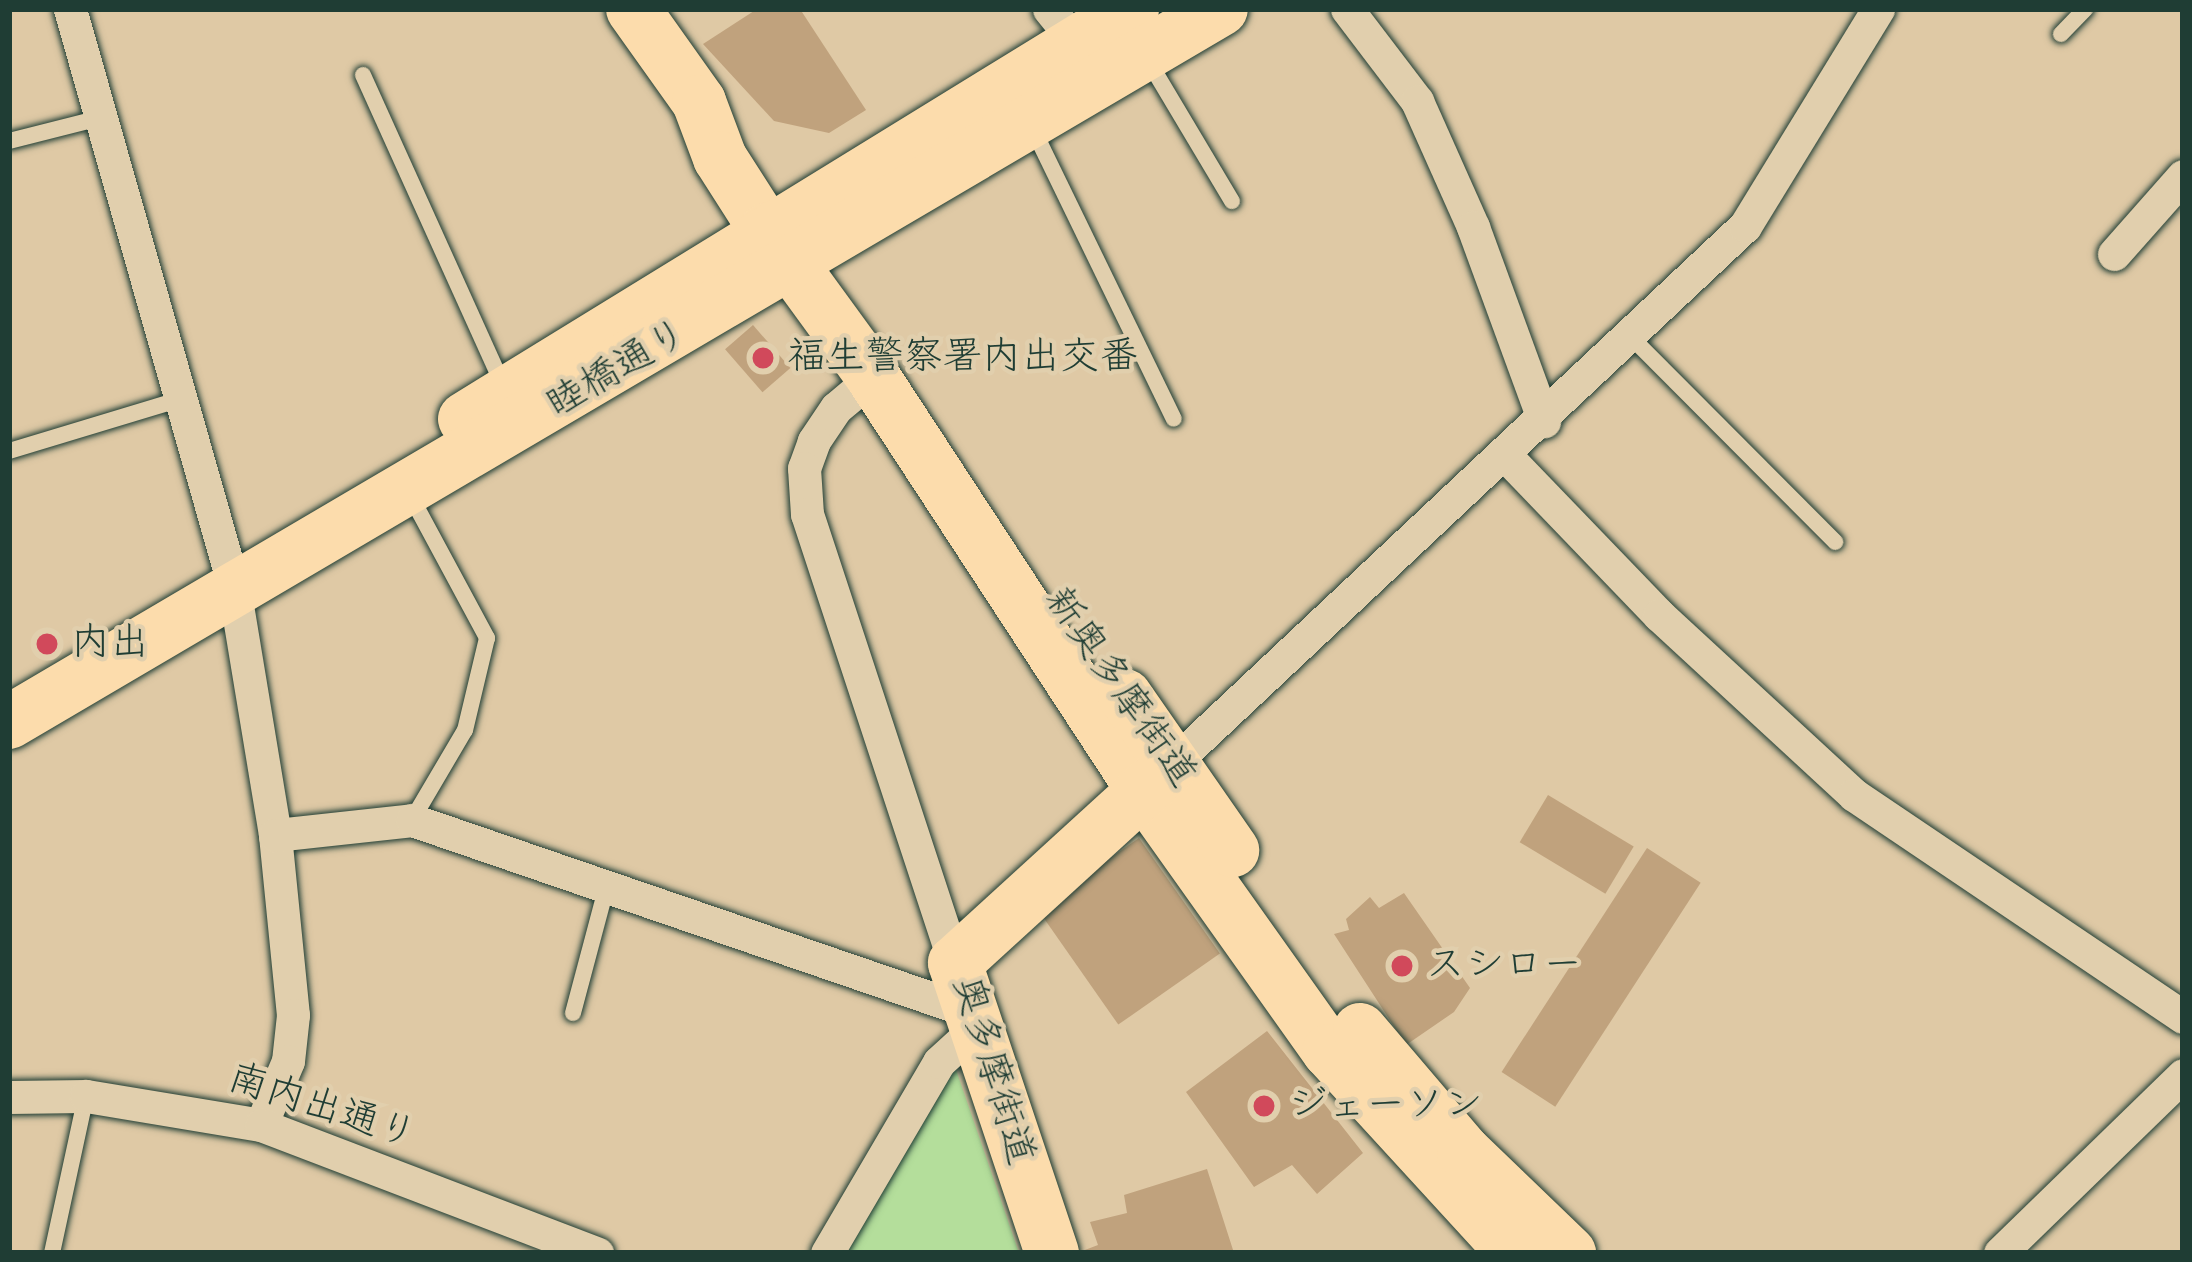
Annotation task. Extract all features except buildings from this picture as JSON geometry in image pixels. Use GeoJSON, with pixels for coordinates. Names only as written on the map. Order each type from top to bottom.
{"type":"FeatureCollection","features":[{"type":"Feature","properties":{"kind":"main road","name":"新奥多摩街道"},"geometry":{"type":"LineString","coordinates":[[633,9],[699,102],[720,158],[794,237],[1157,776],[1358,1087],[1514,1253]]}},
{"type":"Feature","properties":{"kind":"main road","name":"睦橋通り"},"geometry":{"type":"LineString","coordinates":[[794,237],[1062,25],[1139,33],[1221,9]]}},
{"type":"Feature","properties":{"kind":"main road","name":"睦橋通り"},"geometry":{"type":"LineString","coordinates":[[9,722],[231,573],[514,410],[794,237],[1030,123],[1139,33]]}},
{"type":"Feature","properties":{"kind":"main road","name":"新奥多摩街道"},"geometry":{"type":"LineString","coordinates":[[794,237],[874,377],[1157,776],[1365,1037],[1465,1152],[1569,1253]]}},
{"type":"Feature","properties":{"kind":"main road","name":"睦橋通り"},"geometry":{"type":"LineString","coordinates":[[9,688],[406,487],[514,410]]}},
{"type":"Feature","properties":{"kind":"main road","name":"奥多摩街道"},"geometry":{"type":"LineString","coordinates":[[1052,1253],[965,1001],[1157,776]]}},
{"type":"Feature","properties":{"kind":"street"},"geometry":{"type":"LineString","coordinates":[[70,9],[231,573],[275,835],[293,1016],[288,1061],[261,1126]]}},
{"type":"Feature","properties":{"kind":"street"},"geometry":{"type":"LineString","coordinates":[[1347,9],[1417,101],[1474,227],[1544,422]]}},
{"type":"Feature","properties":{"kind":"street"},"geometry":{"type":"LineString","coordinates":[[1157,776],[1507,458],[1745,226],[1879,9]]}},
{"type":"Feature","properties":{"kind":"street"},"geometry":{"type":"LineString","coordinates":[[2114,254],[2183,176]]}},
{"type":"Feature","properties":{"kind":"street"},"geometry":{"type":"LineString","coordinates":[[827,1253],[939,1062],[965,1001],[807,514],[804,469],[836,408],[874,377]]}},
{"type":"Feature","properties":{"kind":"street"},"geometry":{"type":"LineString","coordinates":[[1507,458],[1658,615],[1854,795],[2183,1017]]}},
{"type":"Feature","properties":{"kind":"street"},"geometry":{"type":"LineString","coordinates":[[275,835],[412,820],[965,1001]]}},
{"type":"Feature","properties":{"kind":"street"},"geometry":{"type":"LineString","coordinates":[[2000,1253],[2183,1075]]}},
{"type":"Feature","properties":{"kind":"street","name":"南内出通り"},"geometry":{"type":"LineString","coordinates":[[9,1097],[86,1096],[261,1126],[592,1252]]}},
{"type":"Feature","properties":{"kind":"lane"},"geometry":{"type":"LineString","coordinates":[[2061,34],[2085,9]]}},
{"type":"Feature","properties":{"kind":"lane"},"geometry":{"type":"LineString","coordinates":[[1139,33],[1232,201]]}},
{"type":"Feature","properties":{"kind":"lane"},"geometry":{"type":"LineString","coordinates":[[363,75],[514,410]]}},
{"type":"Feature","properties":{"kind":"lane"},"geometry":{"type":"LineString","coordinates":[[9,141],[100,118]]}},
{"type":"Feature","properties":{"kind":"lane"},"geometry":{"type":"LineString","coordinates":[[1030,123],[1174,419]]}},
{"type":"Feature","properties":{"kind":"lane"},"geometry":{"type":"LineString","coordinates":[[1632,338],[1835,542]]}},
{"type":"Feature","properties":{"kind":"lane"},"geometry":{"type":"LineString","coordinates":[[9,451],[181,399]]}},
{"type":"Feature","properties":{"kind":"lane"},"geometry":{"type":"LineString","coordinates":[[406,487],[487,638],[465,730],[412,820]]}},
{"type":"Feature","properties":{"kind":"lane"},"geometry":{"type":"LineString","coordinates":[[572,1013],[608,881]]}},
{"type":"Feature","properties":{"kind":"lane"},"geometry":{"type":"LineString","coordinates":[[52,1253],[86,1096]]}},
{"type":"Feature","properties":{"kind":"green space"},"geometry":{"type":"Polygon","coordinates":[[[953,1061],[1019,1253],[839,1253],[953,1061]]]}},
{"type":"Feature","properties":{"kind":"place","name":"福生警察署内出交番"},"geometry":{"type":"Point","coordinates":[763,358]}},
{"type":"Feature","properties":{"kind":"place","name":"内出"},"geometry":{"type":"Point","coordinates":[47,644]}},
{"type":"Feature","properties":{"kind":"place","name":"スシロー"},"geometry":{"type":"Point","coordinates":[1402,966]}},
{"type":"Feature","properties":{"kind":"place","name":"ジェーソン"},"geometry":{"type":"Point","coordinates":[1264,1106]}}]}
